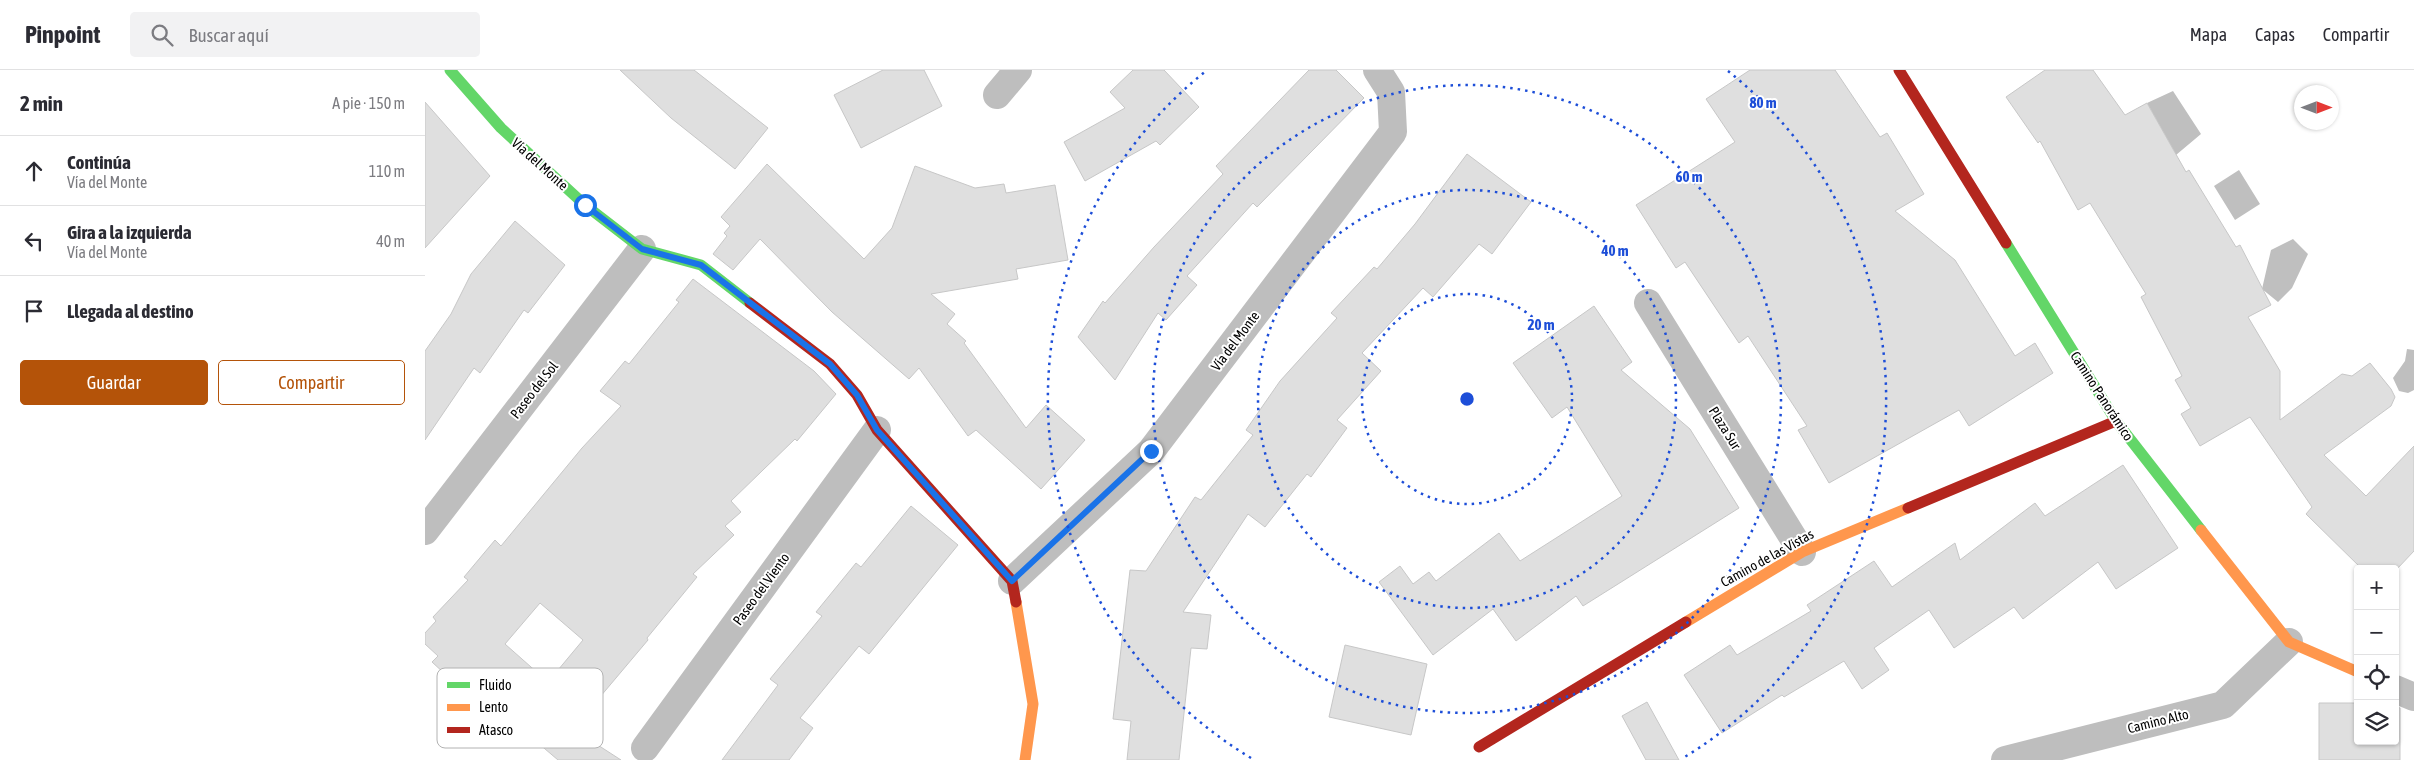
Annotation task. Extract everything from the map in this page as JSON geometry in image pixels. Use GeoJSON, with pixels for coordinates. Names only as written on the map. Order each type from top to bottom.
{"type":"FeatureCollection","features":[{"type":"Feature","properties":{"kind":"street","name":"Vía del Monte"},"geometry":{"type":"LineString","coordinates":[[450,70],[501,128],[585,205],[642,249],[701,265],[830,364],[857,395],[877,430],[1012,581],[1151,451],[1393,132],[1391,92],[1377,70]]}},
{"type":"Feature","properties":{"kind":"street"},"geometry":{"type":"LineString","coordinates":[[997,95],[1018,70]]}},
{"type":"Feature","properties":{"kind":"street","name":"Camino Panorámico"},"geometry":{"type":"LineString","coordinates":[[1899,70],[2116,421],[2289,642],[2354,670]]}},
{"type":"Feature","properties":{"kind":"street","name":"Paseo del Sol"},"geometry":{"type":"LineString","coordinates":[[425,530],[642,249]]}},
{"type":"Feature","properties":{"kind":"street","name":"Plaza Sur"},"geometry":{"type":"LineString","coordinates":[[1648,303],[1803,552]]}},
{"type":"Feature","properties":{"kind":"street","name":"Camino de las Vistas"},"geometry":{"type":"LineString","coordinates":[[1479,747],[1803,552],[2116,421]]}},
{"type":"Feature","properties":{"kind":"street","name":"Paseo del Viento"},"geometry":{"type":"LineString","coordinates":[[645,748],[877,430]]}},
{"type":"Feature","properties":{"kind":"street"},"geometry":{"type":"LineString","coordinates":[[1012,581],[1033,704],[1025,760]]}},
{"type":"Feature","properties":{"kind":"street","name":"Camino Alto"},"geometry":{"type":"LineString","coordinates":[[2005,760],[2223,705],[2289,642]]}},
{"type":"Feature","properties":{"kind":"street"},"geometry":{"type":"LineString","coordinates":[[2399,691],[2414,697]]}},
{"type":"Feature","properties":{"kind":"shaded area"},"geometry":{"type":"Polygon","coordinates":[[[2173,91],[2201,134],[2176,155],[2147,103],[2173,91]]]}},
{"type":"Feature","properties":{"kind":"shaded area"},"geometry":{"type":"Polygon","coordinates":[[[2239,170],[2260,204],[2235,220],[2214,186],[2239,170]]]}},
{"type":"Feature","properties":{"kind":"shaded area"},"geometry":{"type":"Polygon","coordinates":[[[2293,239],[2308,254],[2292,288],[2278,302],[2262,289],[2271,250],[2293,239]]]}},
{"type":"Feature","properties":{"kind":"shaded area"},"geometry":{"type":"Polygon","coordinates":[[[2407,349],[2414,350],[2414,390],[2408,393],[2399,391],[2393,378],[2405,361],[2407,349]]]}},
{"type":"Feature","properties":{"kind":"building"},"geometry":{"type":"Polygon","coordinates":[[[620,70],[694,70],[768,128],[735,169],[671,118],[620,70]]]}},
{"type":"Feature","properties":{"kind":"building"},"geometry":{"type":"Polygon","coordinates":[[[883,70],[924,70],[942,106],[861,148],[834,95],[883,70]]]}},
{"type":"Feature","properties":{"kind":"building"},"geometry":{"type":"Polygon","coordinates":[[[1133,70],[1164,70],[1199,107],[1160,145],[1156,141],[1085,181],[1064,142],[1125,108],[1110,92],[1133,70]]]}},
{"type":"Feature","properties":{"kind":"building"},"geometry":{"type":"Polygon","coordinates":[[[1309,70],[1336,70],[1364,98],[1257,207],[1253,203],[1187,276],[1197,285],[1166,320],[1158,313],[1115,380],[1078,337],[1103,301],[1105,303],[1154,247],[1223,174],[1216,166],[1309,70]]]}},
{"type":"Feature","properties":{"kind":"building"},"geometry":{"type":"Polygon","coordinates":[[[1750,70],[1835,70],[1880,137],[1887,133],[1924,194],[1895,211],[1955,260],[2015,356],[2035,343],[2053,373],[1969,426],[1959,410],[1829,483],[1798,430],[1807,426],[1748,336],[1739,343],[1685,262],[1676,268],[1636,205],[1735,142],[1706,99],[1750,70]]]}},
{"type":"Feature","properties":{"kind":"building"},"geometry":{"type":"Polygon","coordinates":[[[2045,70],[2093,70],[2125,115],[2147,103],[2186,172],[2189,170],[2236,247],[2240,245],[2271,305],[2248,317],[2280,371],[2280,420],[2342,374],[2352,376],[2370,363],[2391,389],[2395,397],[2391,406],[2324,455],[2366,496],[2414,446],[2414,551],[2399,567],[2399,565],[2358,565],[2306,514],[2312,507],[2250,417],[2200,446],[2181,414],[2191,408],[2175,380],[2182,376],[2141,297],[2146,294],[2090,203],[2078,210],[2040,141],[2038,143],[2006,97],[2045,70]]]}},
{"type":"Feature","properties":{"kind":"building"},"geometry":{"type":"Polygon","coordinates":[[[425,102],[490,176],[425,248],[425,102]]]}},
{"type":"Feature","properties":{"kind":"building"},"geometry":{"type":"Polygon","coordinates":[[[1467,154],[1531,202],[1492,254],[1479,244],[1433,297],[1423,288],[1362,353],[1381,371],[1337,420],[1347,428],[1311,477],[1307,474],[1265,527],[1248,514],[1183,612],[1211,615],[1207,649],[1191,648],[1179,760],[1127,760],[1131,721],[1113,719],[1130,570],[1146,571],[1195,497],[1201,500],[1253,435],[1246,430],[1280,381],[1337,318],[1331,313],[1374,267],[1377,269],[1415,224],[1467,154]]]}},
{"type":"Feature","properties":{"kind":"building"},"geometry":{"type":"Polygon","coordinates":[[[767,164],[864,259],[892,228],[915,166],[975,188],[1004,184],[1006,193],[1055,185],[1068,260],[1016,269],[1018,279],[931,294],[955,314],[947,324],[966,341],[964,343],[1026,428],[1046,405],[1085,440],[1041,489],[976,430],[968,436],[919,368],[909,379],[832,312],[760,239],[733,270],[713,254],[727,236],[724,233],[730,226],[721,217],[767,164]]]}},
{"type":"Feature","properties":{"kind":"building"},"geometry":{"type":"Polygon","coordinates":[[[515,221],[565,265],[528,313],[524,310],[480,373],[474,368],[425,440],[425,351],[451,314],[471,274],[515,221]]]}},
{"type":"Feature","properties":{"kind":"building"},"geometry":{"type":"Polygon","coordinates":[[[693,279],[814,371],[836,394],[797,441],[795,439],[731,501],[741,512],[725,526],[734,535],[693,574],[697,577],[603,693],[603,668],[560,668],[583,640],[540,603],[505,644],[532,668],[438,668],[432,662],[438,656],[425,644],[425,633],[436,621],[433,617],[468,580],[464,577],[495,540],[501,546],[582,448],[621,406],[600,391],[625,361],[629,364],[679,302],[676,300],[693,279]]]}},
{"type":"Feature","properties":{"kind":"building"},"geometry":{"type":"Polygon","coordinates":[[[1594,306],[1632,362],[1621,370],[1690,429],[1739,508],[1583,606],[1576,596],[1516,641],[1493,609],[1433,655],[1379,582],[1400,566],[1413,584],[1429,572],[1436,581],[1499,533],[1520,561],[1622,496],[1567,407],[1552,418],[1513,363],[1594,306]]]}},
{"type":"Feature","properties":{"kind":"building"},"geometry":{"type":"Polygon","coordinates":[[[2123,465],[2178,548],[2116,589],[2098,562],[2023,619],[2014,607],[1954,648],[1929,610],[1874,648],[1889,670],[1862,689],[1844,661],[1784,697],[1782,695],[1722,733],[1684,675],[1730,645],[1737,655],[1811,611],[1807,605],[1874,561],[1892,587],[1955,543],[1960,560],[2035,503],[2045,516],[2123,465]]]}},
{"type":"Feature","properties":{"kind":"building"},"geometry":{"type":"Polygon","coordinates":[[[911,506],[958,545],[869,654],[859,646],[800,718],[813,728],[789,760],[722,760],[778,685],[770,679],[822,616],[816,612],[856,563],[861,567],[911,506]]]}},
{"type":"Feature","properties":{"kind":"building"},"geometry":{"type":"Polygon","coordinates":[[[1345,645],[1427,664],[1411,735],[1329,717],[1345,645]]]}},
{"type":"Feature","properties":{"kind":"building"},"geometry":{"type":"Polygon","coordinates":[[[1647,702],[1679,760],[1646,760],[1622,716],[1647,702]]]}},
{"type":"Feature","properties":{"kind":"building"},"geometry":{"type":"Polygon","coordinates":[[[2319,703],[2354,703],[2354,745],[2399,745],[2400,708],[2400,760],[2319,760],[2319,703]]]}},
{"type":"Feature","properties":{"kind":"building"},"geometry":{"type":"Polygon","coordinates":[[[544,748],[602,748],[621,760],[558,760],[544,748]]]}},
{"type":"Feature","properties":{"kind":"traffic: fast"},"geometry":{"type":"LineString","coordinates":[[450,70],[501,128],[585,205],[642,249],[701,265],[750,303]]}},
{"type":"Feature","properties":{"kind":"traffic: fast"},"geometry":{"type":"LineString","coordinates":[[2006,243],[2116,421],[2201,530]]}},
{"type":"Feature","properties":{"kind":"traffic: slow"},"geometry":{"type":"LineString","coordinates":[[1686,622],[1802,552],[1908,508]]}},
{"type":"Feature","properties":{"kind":"traffic: slow"},"geometry":{"type":"LineString","coordinates":[[2201,530],[2289,642],[2354,670]]}},
{"type":"Feature","properties":{"kind":"traffic: slow"},"geometry":{"type":"LineString","coordinates":[[1016,602],[1033,704],[1025,760]]}},
{"type":"Feature","properties":{"kind":"traffic: jam"},"geometry":{"type":"LineString","coordinates":[[1899,70],[2006,243]]}},
{"type":"Feature","properties":{"kind":"traffic: jam"},"geometry":{"type":"LineString","coordinates":[[750,303],[830,364],[857,395],[877,430],[1012,581],[1016,602]]}},
{"type":"Feature","properties":{"kind":"traffic: jam"},"geometry":{"type":"LineString","coordinates":[[1908,508],[2116,421]]}},
{"type":"Feature","properties":{"kind":"traffic: jam"},"geometry":{"type":"LineString","coordinates":[[1479,747],[1686,622]]}},
{"type":"Feature","properties":{"kind":"route"},"geometry":{"type":"LineString","coordinates":[[585,205],[642,249],[701,265],[830,364],[857,395],[877,430],[1012,581],[1151,451]]}}]}
